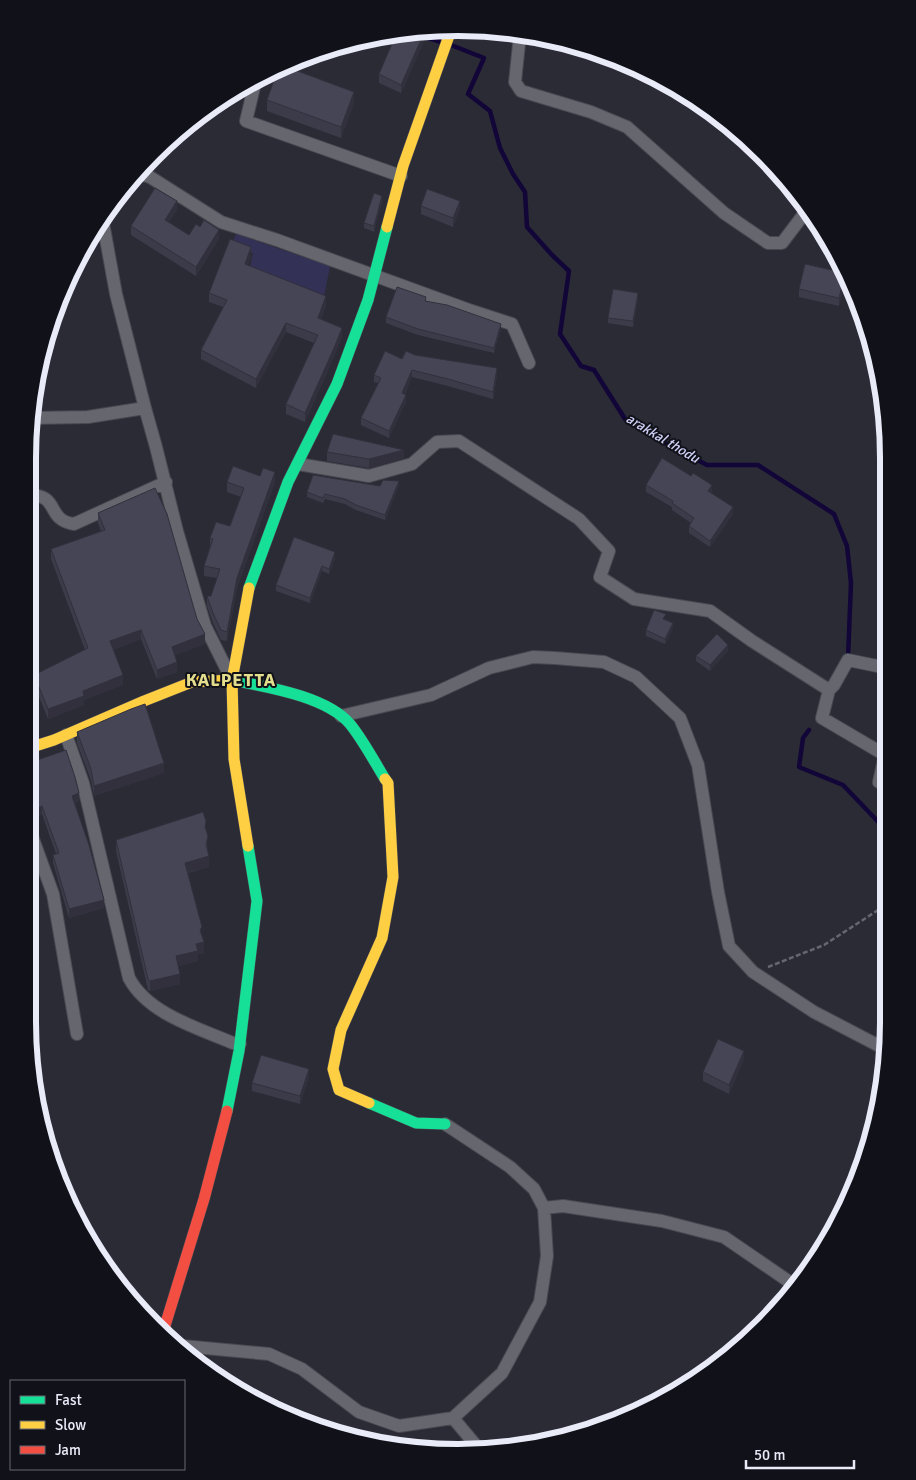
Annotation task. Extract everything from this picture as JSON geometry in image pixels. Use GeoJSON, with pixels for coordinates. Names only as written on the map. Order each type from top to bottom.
{"type":"FeatureCollection","features":[{"type":"Feature","properties":{"kind":"main road"},"geometry":{"type":"LineString","coordinates":[[165,1325],[204,1199],[224,1122],[240,1044],[257,901],[234,759],[232,680],[248,592],[288,482],[337,384],[368,300],[401,176],[449,36]]}},
{"type":"Feature","properties":{"kind":"main road"},"geometry":{"type":"LineString","coordinates":[[36,746],[66,735],[192,682],[232,680],[306,696],[341,716],[349,723],[388,783],[393,877],[382,938],[341,1030],[333,1069],[339,1090],[416,1123],[445,1124]]}},
{"type":"Feature","properties":{"kind":"street"},"geometry":{"type":"LineString","coordinates":[[519,41],[515,82],[521,91],[591,112],[626,127],[724,213],[768,243],[782,243],[803,215]]}},
{"type":"Feature","properties":{"kind":"street"},"geometry":{"type":"LineString","coordinates":[[254,89],[246,121],[401,176]]}},
{"type":"Feature","properties":{"kind":"street"},"geometry":{"type":"LineString","coordinates":[[145,175],[221,222],[278,240],[512,324],[529,363]]}},
{"type":"Feature","properties":{"kind":"street"},"geometry":{"type":"LineString","coordinates":[[104,229],[116,294],[204,626],[232,680]]}},
{"type":"Feature","properties":{"kind":"street"},"geometry":{"type":"LineString","coordinates":[[38,418],[88,417],[145,408]]}},
{"type":"Feature","properties":{"kind":"street"},"geometry":{"type":"LineString","coordinates":[[298,464],[369,476],[412,464],[437,442],[459,441],[579,519],[608,551],[600,577],[634,599],[710,611],[752,641],[829,690]]}},
{"type":"Feature","properties":{"kind":"street"},"geometry":{"type":"LineString","coordinates":[[36,495],[40,495],[48,500],[56,516],[65,523],[74,524],[166,482]]}},
{"type":"Feature","properties":{"kind":"street"},"geometry":{"type":"LineString","coordinates":[[341,716],[431,695],[489,668],[533,657],[604,662],[636,677],[680,718],[698,765],[718,892],[729,946],[753,972],[814,1012],[879,1046]]}},
{"type":"Feature","properties":{"kind":"street"},"geometry":{"type":"LineString","coordinates":[[880,667],[848,660],[834,685],[829,690],[822,718],[880,752]]}},
{"type":"Feature","properties":{"kind":"street"},"geometry":{"type":"LineString","coordinates":[[66,735],[83,783],[129,978],[134,989],[162,1013],[233,1043],[240,1044]]}},
{"type":"Feature","properties":{"kind":"street"},"geometry":{"type":"LineString","coordinates":[[36,847],[53,894],[77,1034]]}},
{"type":"Feature","properties":{"kind":"street"},"geometry":{"type":"LineString","coordinates":[[189,1347],[270,1354],[302,1368],[359,1412],[400,1426],[453,1418],[502,1373],[540,1302],[547,1256],[544,1208],[534,1189],[510,1167],[445,1124]]}},
{"type":"Feature","properties":{"kind":"street"},"geometry":{"type":"LineString","coordinates":[[544,1208],[563,1206],[662,1221],[724,1237],[791,1282]]}},
{"type":"Feature","properties":{"kind":"street"},"geometry":{"type":"LineString","coordinates":[[453,1418],[474,1443]]}},
{"type":"Feature","properties":{"kind":"path"},"geometry":{"type":"LineString","coordinates":[[753,972],[824,945],[880,909]]}},
{"type":"Feature","properties":{"kind":"shaded area"},"geometry":{"type":"Polygon","coordinates":[[[236,234],[330,266],[323,302],[249,272],[253,253],[232,244],[236,234]]]}},
{"type":"Feature","properties":{"kind":"building"},"geometry":{"type":"Polygon","coordinates":[[[422,38],[401,85],[379,74],[393,41],[422,38]]]}},
{"type":"Feature","properties":{"kind":"building"},"geometry":{"type":"Polygon","coordinates":[[[294,70],[354,92],[341,127],[267,100],[275,78],[294,70]]]}},
{"type":"Feature","properties":{"kind":"building"},"geometry":{"type":"Polygon","coordinates":[[[155,188],[177,201],[165,220],[189,235],[196,224],[200,227],[204,220],[219,230],[196,267],[131,226],[155,188]]]}},
{"type":"Feature","properties":{"kind":"building"},"geometry":{"type":"Polygon","coordinates":[[[427,189],[460,201],[453,218],[421,206],[427,189]]]}},
{"type":"Feature","properties":{"kind":"building"},"geometry":{"type":"Polygon","coordinates":[[[374,193],[382,196],[374,226],[364,223],[374,193]]]}},
{"type":"Feature","properties":{"kind":"building"},"geometry":{"type":"Polygon","coordinates":[[[230,239],[251,247],[245,264],[326,296],[318,318],[342,328],[305,413],[286,404],[318,335],[286,323],[256,379],[201,350],[227,300],[209,293],[230,239]]]}},
{"type":"Feature","properties":{"kind":"building"},"geometry":{"type":"Polygon","coordinates":[[[805,264],[836,271],[842,285],[839,298],[799,289],[805,264]]]}},
{"type":"Feature","properties":{"kind":"building"},"geometry":{"type":"Polygon","coordinates":[[[397,287],[426,297],[425,301],[447,305],[501,324],[494,348],[418,329],[386,317],[397,287]]]}},
{"type":"Feature","properties":{"kind":"building"},"geometry":{"type":"Polygon","coordinates":[[[613,289],[638,293],[633,321],[608,318],[613,289]]]}},
{"type":"Feature","properties":{"kind":"building"},"geometry":{"type":"Polygon","coordinates":[[[385,351],[402,359],[406,351],[415,355],[497,368],[493,392],[412,370],[402,393],[406,395],[389,431],[361,418],[381,378],[374,375],[385,351]]]}},
{"type":"Feature","properties":{"kind":"building"},"geometry":{"type":"Polygon","coordinates":[[[333,434],[404,450],[369,459],[327,452],[333,434]]]}},
{"type":"Feature","properties":{"kind":"building"},"geometry":{"type":"Polygon","coordinates":[[[662,458],[691,476],[693,473],[712,485],[708,491],[733,507],[710,541],[689,526],[694,518],[672,503],[673,501],[646,485],[662,458]]]}},
{"type":"Feature","properties":{"kind":"building"},"geometry":{"type":"Polygon","coordinates":[[[233,466],[260,476],[263,468],[275,472],[237,578],[227,632],[221,630],[207,596],[211,596],[220,569],[204,566],[213,539],[210,538],[216,522],[230,526],[244,488],[227,482],[233,466]]]}},
{"type":"Feature","properties":{"kind":"building"},"geometry":{"type":"Polygon","coordinates":[[[313,475],[380,486],[383,480],[399,481],[385,515],[345,499],[325,494],[323,498],[307,492],[313,475]]]}},
{"type":"Feature","properties":{"kind":"building"},"geometry":{"type":"Polygon","coordinates":[[[155,488],[167,514],[197,619],[205,634],[172,647],[177,662],[157,670],[141,630],[110,641],[123,675],[83,691],[84,696],[48,709],[36,680],[36,674],[88,648],[51,549],[105,530],[98,513],[155,488]]]}},
{"type":"Feature","properties":{"kind":"building"},"geometry":{"type":"Polygon","coordinates":[[[294,537],[335,552],[329,569],[322,566],[310,598],[276,585],[294,537]]]}},
{"type":"Feature","properties":{"kind":"building"},"geometry":{"type":"Polygon","coordinates":[[[654,610],[666,614],[663,619],[673,623],[665,639],[646,630],[654,610]]]}},
{"type":"Feature","properties":{"kind":"building"},"geometry":{"type":"Polygon","coordinates":[[[717,634],[728,645],[710,665],[696,656],[717,634]]]}},
{"type":"Feature","properties":{"kind":"building"},"geometry":{"type":"Polygon","coordinates":[[[145,704],[164,763],[94,786],[91,769],[77,732],[145,704]]]}},
{"type":"Feature","properties":{"kind":"building"},"geometry":{"type":"Polygon","coordinates":[[[66,750],[79,793],[72,796],[89,845],[104,900],[69,909],[53,855],[59,853],[42,806],[38,808],[36,802],[36,761],[66,750]]]}},
{"type":"Feature","properties":{"kind":"building"},"geometry":{"type":"Polygon","coordinates":[[[203,812],[206,821],[205,827],[208,836],[206,845],[209,856],[185,863],[202,927],[200,930],[204,942],[196,944],[198,951],[176,956],[180,974],[150,981],[116,840],[203,812]]]}},
{"type":"Feature","properties":{"kind":"building"},"geometry":{"type":"Polygon","coordinates":[[[718,1039],[744,1051],[729,1085],[703,1072],[718,1039]]]}},
{"type":"Feature","properties":{"kind":"building"},"geometry":{"type":"Polygon","coordinates":[[[261,1055],[309,1069],[300,1096],[252,1083],[261,1055]]]}},
{"type":"Feature","properties":{"kind":"waterway","name":"arakkal thodu"},"geometry":{"type":"LineString","coordinates":[[427,37],[441,42]]}},
{"type":"Feature","properties":{"kind":"waterway","name":"arakkal thodu"},"geometry":{"type":"LineString","coordinates":[[451,45],[484,58],[468,94],[490,111],[500,148],[513,174],[525,192],[527,227],[569,271],[560,334],[581,366],[594,370],[625,419],[659,440],[707,465],[758,465],[834,514],[847,546],[851,583],[848,658]]}},
{"type":"Feature","properties":{"kind":"waterway","name":"arakkal thodu"},"geometry":{"type":"LineString","coordinates":[[809,730],[803,738],[799,767],[843,785],[880,824]]}},
{"type":"Feature","properties":{"kind":"traffic: fast"},"geometry":{"type":"LineString","coordinates":[[249,588],[288,482],[337,384],[368,300],[387,227]]}},
{"type":"Feature","properties":{"kind":"traffic: fast"},"geometry":{"type":"LineString","coordinates":[[232,680],[295,694],[326,706],[339,714],[355,730],[385,779]]}},
{"type":"Feature","properties":{"kind":"traffic: fast"},"geometry":{"type":"LineString","coordinates":[[227,1111],[239,1051],[257,901],[248,846]]}},
{"type":"Feature","properties":{"kind":"traffic: fast"},"geometry":{"type":"LineString","coordinates":[[369,1103],[416,1123],[445,1124]]}},
{"type":"Feature","properties":{"kind":"traffic: slow"},"geometry":{"type":"LineString","coordinates":[[387,227],[403,166],[449,36]]}},
{"type":"Feature","properties":{"kind":"traffic: slow"},"geometry":{"type":"LineString","coordinates":[[248,846],[234,759],[232,680],[249,588]]}},
{"type":"Feature","properties":{"kind":"traffic: slow"},"geometry":{"type":"LineString","coordinates":[[36,746],[192,682],[232,680]]}},
{"type":"Feature","properties":{"kind":"traffic: slow"},"geometry":{"type":"LineString","coordinates":[[369,1103],[339,1090],[333,1069],[341,1030],[382,938],[393,877],[388,783],[385,779]]}},
{"type":"Feature","properties":{"kind":"traffic: jam"},"geometry":{"type":"LineString","coordinates":[[165,1325],[204,1199],[227,1111]]}},
{"type":"Feature","properties":{"kind":"district","name":"KALPETTA"},"geometry":{"type":"Point","coordinates":[231,680]}}]}
